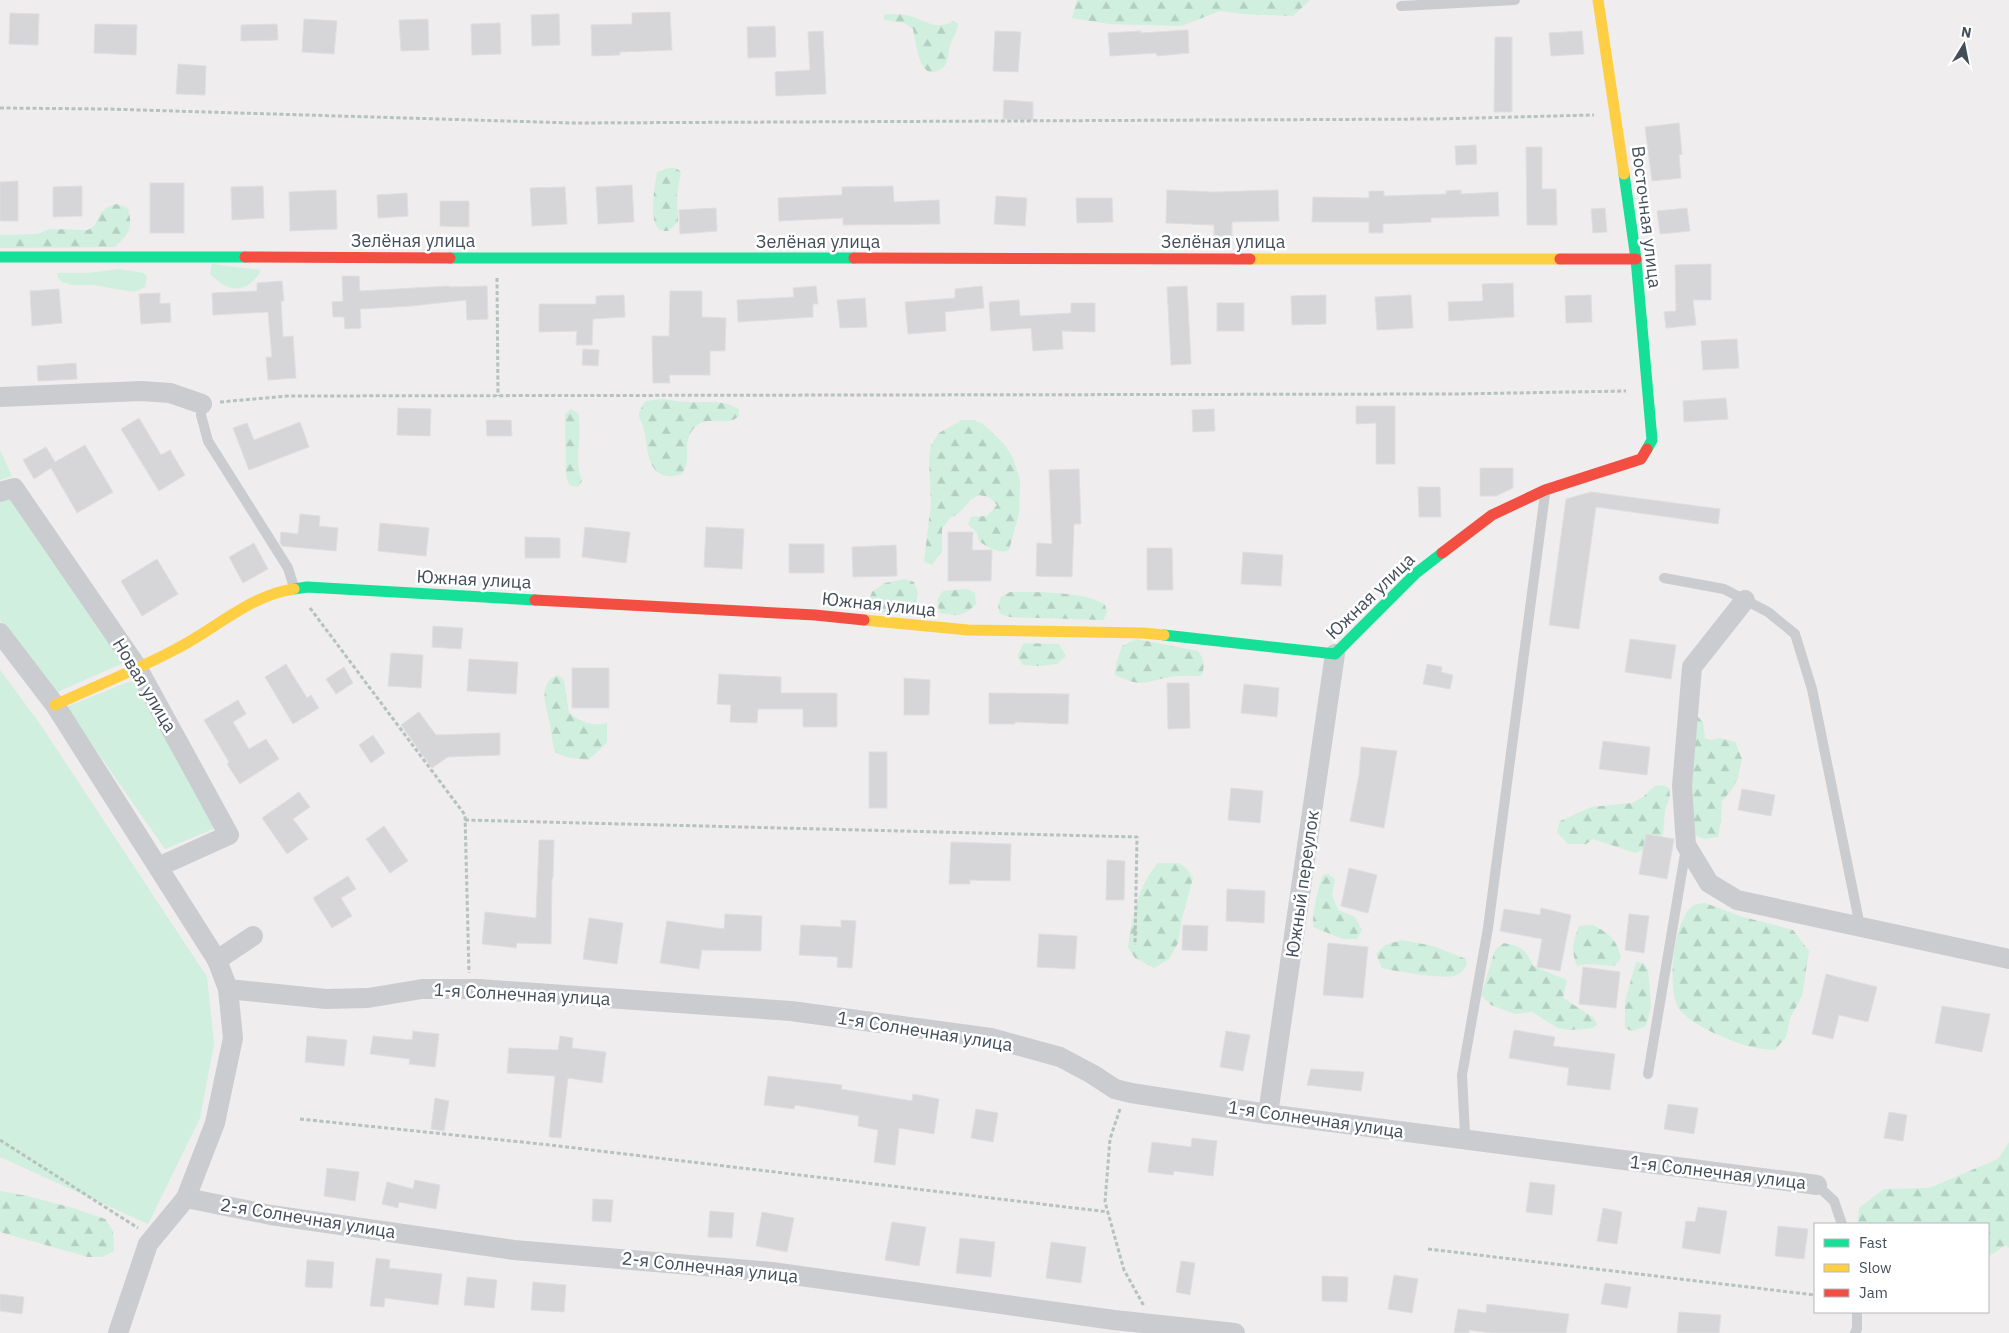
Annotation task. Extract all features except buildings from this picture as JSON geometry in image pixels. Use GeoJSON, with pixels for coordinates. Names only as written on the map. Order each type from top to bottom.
{"type":"FeatureCollection","features":[{"type":"Feature","properties":{"kind":"street","name":"Восточная улица"},"geometry":{"type":"LineString","coordinates":[[1598,0],[1636,259],[1652,440]]}},
{"type":"Feature","properties":{"kind":"street","name":"Зелёная улица"},"geometry":{"type":"LineString","coordinates":[[0,257],[1636,259]]}},
{"type":"Feature","properties":{"kind":"street"},"geometry":{"type":"LineString","coordinates":[[0,397],[141,391],[170,393],[202,404]]}},
{"type":"Feature","properties":{"kind":"street","name":"Южная улица"},"geometry":{"type":"LineString","coordinates":[[55,705],[176,649],[260,601],[294,588],[815,614],[968,630],[1143,633],[1335,654],[1415,574],[1492,515],[1546,490],[1641,459],[1652,440]]}},
{"type":"Feature","properties":{"kind":"street","name":"Новая улица"},"geometry":{"type":"LineString","coordinates":[[0,492],[14,488],[138,667],[230,835],[158,867]]}},
{"type":"Feature","properties":{"kind":"street"},"geometry":{"type":"LineString","coordinates":[[1745,600],[1692,667],[1682,786],[1686,845],[1709,883],[1737,900],[2009,959]]}},
{"type":"Feature","properties":{"kind":"street"},"geometry":{"type":"LineString","coordinates":[[0,633],[55,705],[217,960],[228,989],[233,1038],[216,1123],[186,1198],[148,1244],[118,1333]]}},
{"type":"Feature","properties":{"kind":"street","name":"Южный переулок"},"geometry":{"type":"LineString","coordinates":[[1268,1114],[1335,654]]}},
{"type":"Feature","properties":{"kind":"street"},"geometry":{"type":"LineString","coordinates":[[217,960],[253,936]]}},
{"type":"Feature","properties":{"kind":"street","name":"1-я Солнечная улица"},"geometry":{"type":"LineString","coordinates":[[228,989],[326,999],[368,998],[422,989],[470,989],[791,1011],[991,1038],[1060,1057],[1115,1089],[1125,1092],[1268,1114],[1817,1185]]}},
{"type":"Feature","properties":{"kind":"street","name":"2-я Солнечная улица"},"geometry":{"type":"LineString","coordinates":[[186,1198],[271,1214],[514,1250],[772,1272],[1154,1324],[1235,1333]]}},
{"type":"Feature","properties":{"kind":"lane"},"geometry":{"type":"LineString","coordinates":[[1401,6],[1515,0]]}},
{"type":"Feature","properties":{"kind":"lane"},"geometry":{"type":"LineString","coordinates":[[202,404],[201,415],[208,441],[288,568],[294,588]]}},
{"type":"Feature","properties":{"kind":"lane"},"geometry":{"type":"LineString","coordinates":[[1467,1139],[1465,1134],[1462,1075],[1488,928],[1546,490]]}},
{"type":"Feature","properties":{"kind":"lane"},"geometry":{"type":"LineString","coordinates":[[1664,578],[1724,589],[1768,612],[1795,634],[1812,689],[1860,926]]}},
{"type":"Feature","properties":{"kind":"lane"},"geometry":{"type":"LineString","coordinates":[[1648,1074],[1686,845]]}},
{"type":"Feature","properties":{"kind":"lane"},"geometry":{"type":"LineString","coordinates":[[1817,1185],[1834,1201],[1842,1223]]}},
{"type":"Feature","properties":{"kind":"lane"},"geometry":{"type":"LineString","coordinates":[[1855,1333],[1857,1329],[1857,1313]]}},
{"type":"Feature","properties":{"kind":"path"},"geometry":{"type":"LineString","coordinates":[[0,108],[107,109],[572,123],[1435,119],[1616,115]]}},
{"type":"Feature","properties":{"kind":"path"},"geometry":{"type":"LineString","coordinates":[[496,258],[498,396]]}},
{"type":"Feature","properties":{"kind":"path"},"geometry":{"type":"LineString","coordinates":[[202,404],[288,396],[1436,394],[1649,390]]}},
{"type":"Feature","properties":{"kind":"path"},"geometry":{"type":"LineString","coordinates":[[294,588],[465,815],[470,989]]}},
{"type":"Feature","properties":{"kind":"path"},"geometry":{"type":"LineString","coordinates":[[465,820],[1137,837],[1135,945]]}},
{"type":"Feature","properties":{"kind":"path"},"geometry":{"type":"LineString","coordinates":[[1125,1092],[1110,1139],[1105,1202],[1124,1270],[1154,1324]]}},
{"type":"Feature","properties":{"kind":"path"},"geometry":{"type":"LineString","coordinates":[[300,1119],[550,1145],[1108,1212]]}},
{"type":"Feature","properties":{"kind":"path"},"geometry":{"type":"LineString","coordinates":[[0,1140],[153,1238]]}},
{"type":"Feature","properties":{"kind":"path"},"geometry":{"type":"LineString","coordinates":[[1428,1249],[1814,1295]]}},
{"type":"Feature","properties":{"kind":"green space"},"geometry":{"type":"Polygon","coordinates":[[[1077,0],[1310,0],[1293,16],[1241,14],[1220,11],[1181,26],[1109,24],[1072,18],[1077,0]]]}},
{"type":"Feature","properties":{"kind":"green space"},"geometry":{"type":"Polygon","coordinates":[[[885,14],[906,15],[935,25],[953,21],[958,23],[944,67],[931,72],[926,69],[919,57],[913,29],[904,23],[885,20],[883,18],[885,14]]]}},
{"type":"Feature","properties":{"kind":"green space"},"geometry":{"type":"Polygon","coordinates":[[[676,168],[681,172],[677,194],[678,222],[668,231],[665,231],[660,230],[656,226],[653,202],[657,172],[676,168]]]}},
{"type":"Feature","properties":{"kind":"green space"},"geometry":{"type":"Polygon","coordinates":[[[116,204],[128,208],[130,226],[127,234],[115,247],[0,248],[0,235],[37,234],[50,229],[88,230],[95,225],[100,214],[106,208],[116,204]]]}},
{"type":"Feature","properties":{"kind":"green space"},"geometry":{"type":"Polygon","coordinates":[[[212,264],[261,270],[250,284],[244,287],[231,288],[210,274],[212,264]]]}},
{"type":"Feature","properties":{"kind":"green space"},"geometry":{"type":"Polygon","coordinates":[[[119,269],[144,273],[147,277],[145,287],[134,292],[93,285],[73,285],[62,282],[58,278],[57,273],[87,273],[119,269]]]}},
{"type":"Feature","properties":{"kind":"green space"},"geometry":{"type":"Polygon","coordinates":[[[662,399],[728,404],[739,410],[739,416],[728,421],[705,421],[695,427],[688,439],[687,462],[682,474],[665,476],[654,469],[651,464],[645,432],[639,418],[640,409],[646,401],[662,399]]]}},
{"type":"Feature","properties":{"kind":"green space"},"geometry":{"type":"Polygon","coordinates":[[[571,409],[578,413],[579,421],[578,464],[582,481],[578,487],[569,485],[566,475],[565,414],[571,409]]]}},
{"type":"Feature","properties":{"kind":"green space"},"geometry":{"type":"Polygon","coordinates":[[[962,420],[974,420],[984,425],[1004,444],[1013,458],[1020,480],[1019,513],[1009,550],[989,548],[979,541],[977,533],[968,524],[971,517],[987,516],[997,505],[989,497],[979,495],[970,500],[960,512],[949,519],[942,529],[942,551],[932,565],[924,561],[931,504],[929,460],[931,445],[939,433],[962,420]]]}},
{"type":"Feature","properties":{"kind":"green space"},"geometry":{"type":"Polygon","coordinates":[[[0,450],[12,476],[0,480],[0,450]]]}},
{"type":"Feature","properties":{"kind":"green space"},"geometry":{"type":"Polygon","coordinates":[[[10,495],[123,663],[55,693],[0,620],[0,498],[10,495]]]}},
{"type":"Feature","properties":{"kind":"green space"},"geometry":{"type":"Polygon","coordinates":[[[905,579],[914,582],[918,593],[913,617],[870,611],[869,600],[872,592],[885,583],[905,579]]]}},
{"type":"Feature","properties":{"kind":"green space"},"geometry":{"type":"Polygon","coordinates":[[[967,589],[975,593],[976,604],[960,615],[940,613],[938,601],[943,591],[967,589]]]}},
{"type":"Feature","properties":{"kind":"green space"},"geometry":{"type":"Polygon","coordinates":[[[1010,592],[1059,593],[1086,597],[1105,605],[1107,613],[1103,620],[1010,617],[1000,614],[998,605],[1001,597],[1010,592]]]}},
{"type":"Feature","properties":{"kind":"green space"},"geometry":{"type":"Polygon","coordinates":[[[1136,639],[1198,651],[1203,662],[1202,675],[1168,677],[1142,683],[1126,680],[1115,675],[1116,664],[1122,646],[1136,639]]]}},
{"type":"Feature","properties":{"kind":"green space"},"geometry":{"type":"Polygon","coordinates":[[[1024,643],[1059,644],[1066,656],[1057,664],[1023,665],[1017,656],[1024,643]]]}},
{"type":"Feature","properties":{"kind":"green space"},"geometry":{"type":"Polygon","coordinates":[[[0,670],[40,724],[207,977],[214,1044],[200,1118],[148,1224],[0,1157],[0,670]]]}},
{"type":"Feature","properties":{"kind":"green space"},"geometry":{"type":"Polygon","coordinates":[[[558,675],[564,680],[569,713],[587,723],[607,723],[607,743],[588,760],[566,757],[555,752],[545,704],[545,690],[551,679],[558,675]]]}},
{"type":"Feature","properties":{"kind":"green space"},"geometry":{"type":"Polygon","coordinates":[[[136,679],[218,827],[165,849],[66,707],[136,679]]]}},
{"type":"Feature","properties":{"kind":"green space"},"geometry":{"type":"Polygon","coordinates":[[[1698,717],[1703,722],[1705,738],[1711,740],[1719,738],[1735,742],[1742,759],[1738,777],[1733,788],[1722,801],[1718,837],[1703,839],[1694,834],[1691,810],[1693,720],[1698,717]]]}},
{"type":"Feature","properties":{"kind":"green space"},"geometry":{"type":"Polygon","coordinates":[[[1662,785],[1669,788],[1670,797],[1665,810],[1663,834],[1654,846],[1635,853],[1593,839],[1586,844],[1568,844],[1557,832],[1560,821],[1592,807],[1632,803],[1643,797],[1655,786],[1662,785]]]}},
{"type":"Feature","properties":{"kind":"green space"},"geometry":{"type":"Polygon","coordinates":[[[1158,863],[1179,863],[1187,869],[1193,878],[1182,918],[1178,943],[1169,959],[1154,968],[1135,958],[1128,947],[1137,903],[1145,882],[1158,863]]]}},
{"type":"Feature","properties":{"kind":"green space"},"geometry":{"type":"Polygon","coordinates":[[[1328,874],[1335,879],[1332,895],[1338,910],[1355,917],[1362,930],[1357,939],[1343,939],[1313,927],[1319,887],[1323,875],[1328,874]]]}},
{"type":"Feature","properties":{"kind":"green space"},"geometry":{"type":"Polygon","coordinates":[[[1705,903],[1743,917],[1793,930],[1809,951],[1802,996],[1790,1018],[1786,1037],[1775,1050],[1752,1047],[1723,1037],[1691,1020],[1678,1007],[1673,984],[1674,953],[1677,938],[1687,913],[1694,905],[1705,903]]]}},
{"type":"Feature","properties":{"kind":"green space"},"geometry":{"type":"Polygon","coordinates":[[[1593,925],[1604,931],[1615,942],[1621,958],[1614,966],[1587,964],[1577,966],[1574,946],[1579,926],[1593,925]]]}},
{"type":"Feature","properties":{"kind":"green space"},"geometry":{"type":"Polygon","coordinates":[[[1402,940],[1433,946],[1466,959],[1467,964],[1460,973],[1447,977],[1382,968],[1376,954],[1385,945],[1402,940]]]}},
{"type":"Feature","properties":{"kind":"green space"},"geometry":{"type":"Polygon","coordinates":[[[1504,943],[1523,950],[1533,966],[1567,980],[1563,998],[1594,1018],[1597,1025],[1592,1028],[1570,1030],[1558,1028],[1532,1012],[1515,1014],[1491,1005],[1481,995],[1495,950],[1504,943]]]}},
{"type":"Feature","properties":{"kind":"green space"},"geometry":{"type":"Polygon","coordinates":[[[1636,962],[1644,963],[1648,970],[1651,1006],[1646,1026],[1632,1031],[1625,1028],[1625,1001],[1636,962]]]}},
{"type":"Feature","properties":{"kind":"green space"},"geometry":{"type":"Polygon","coordinates":[[[2009,1142],[2009,1248],[2006,1245],[1989,1256],[1989,1223],[1858,1223],[1859,1208],[1884,1189],[1929,1188],[1998,1159],[2009,1142]]]}},
{"type":"Feature","properties":{"kind":"green space"},"geometry":{"type":"Polygon","coordinates":[[[0,1191],[73,1208],[105,1219],[113,1231],[114,1251],[102,1257],[88,1257],[0,1232],[0,1191]]]}},
{"type":"Feature","properties":{"kind":"traffic: fast"},"geometry":{"type":"LineString","coordinates":[[1624,174],[1636,259],[1652,440],[1647,449]]}},
{"type":"Feature","properties":{"kind":"traffic: fast"},"geometry":{"type":"LineString","coordinates":[[0,257],[245,257]]}},
{"type":"Feature","properties":{"kind":"traffic: fast"},"geometry":{"type":"LineString","coordinates":[[450,258],[854,258]]}},
{"type":"Feature","properties":{"kind":"traffic: fast"},"geometry":{"type":"LineString","coordinates":[[1164,635],[1335,654],[1415,574],[1442,553]]}},
{"type":"Feature","properties":{"kind":"traffic: fast"},"geometry":{"type":"LineString","coordinates":[[294,589],[307,587],[535,600]]}},
{"type":"Feature","properties":{"kind":"traffic: slow"},"geometry":{"type":"LineString","coordinates":[[1598,0],[1624,174]]}},
{"type":"Feature","properties":{"kind":"traffic: slow"},"geometry":{"type":"LineString","coordinates":[[1250,259],[1560,259]]}},
{"type":"Feature","properties":{"kind":"traffic: slow"},"geometry":{"type":"LineString","coordinates":[[55,705],[161,657],[262,598],[294,589]]}},
{"type":"Feature","properties":{"kind":"traffic: slow"},"geometry":{"type":"LineString","coordinates":[[864,620],[968,630],[1164,635]]}},
{"type":"Feature","properties":{"kind":"traffic: jam"},"geometry":{"type":"LineString","coordinates":[[245,257],[450,258]]}},
{"type":"Feature","properties":{"kind":"traffic: jam"},"geometry":{"type":"LineString","coordinates":[[854,258],[1250,259]]}},
{"type":"Feature","properties":{"kind":"traffic: jam"},"geometry":{"type":"LineString","coordinates":[[1560,259],[1636,259]]}},
{"type":"Feature","properties":{"kind":"traffic: jam"},"geometry":{"type":"LineString","coordinates":[[1442,553],[1492,515],[1545,490],[1641,459],[1647,449]]}},
{"type":"Feature","properties":{"kind":"traffic: jam"},"geometry":{"type":"LineString","coordinates":[[535,600],[815,615],[864,620]]}}]}
